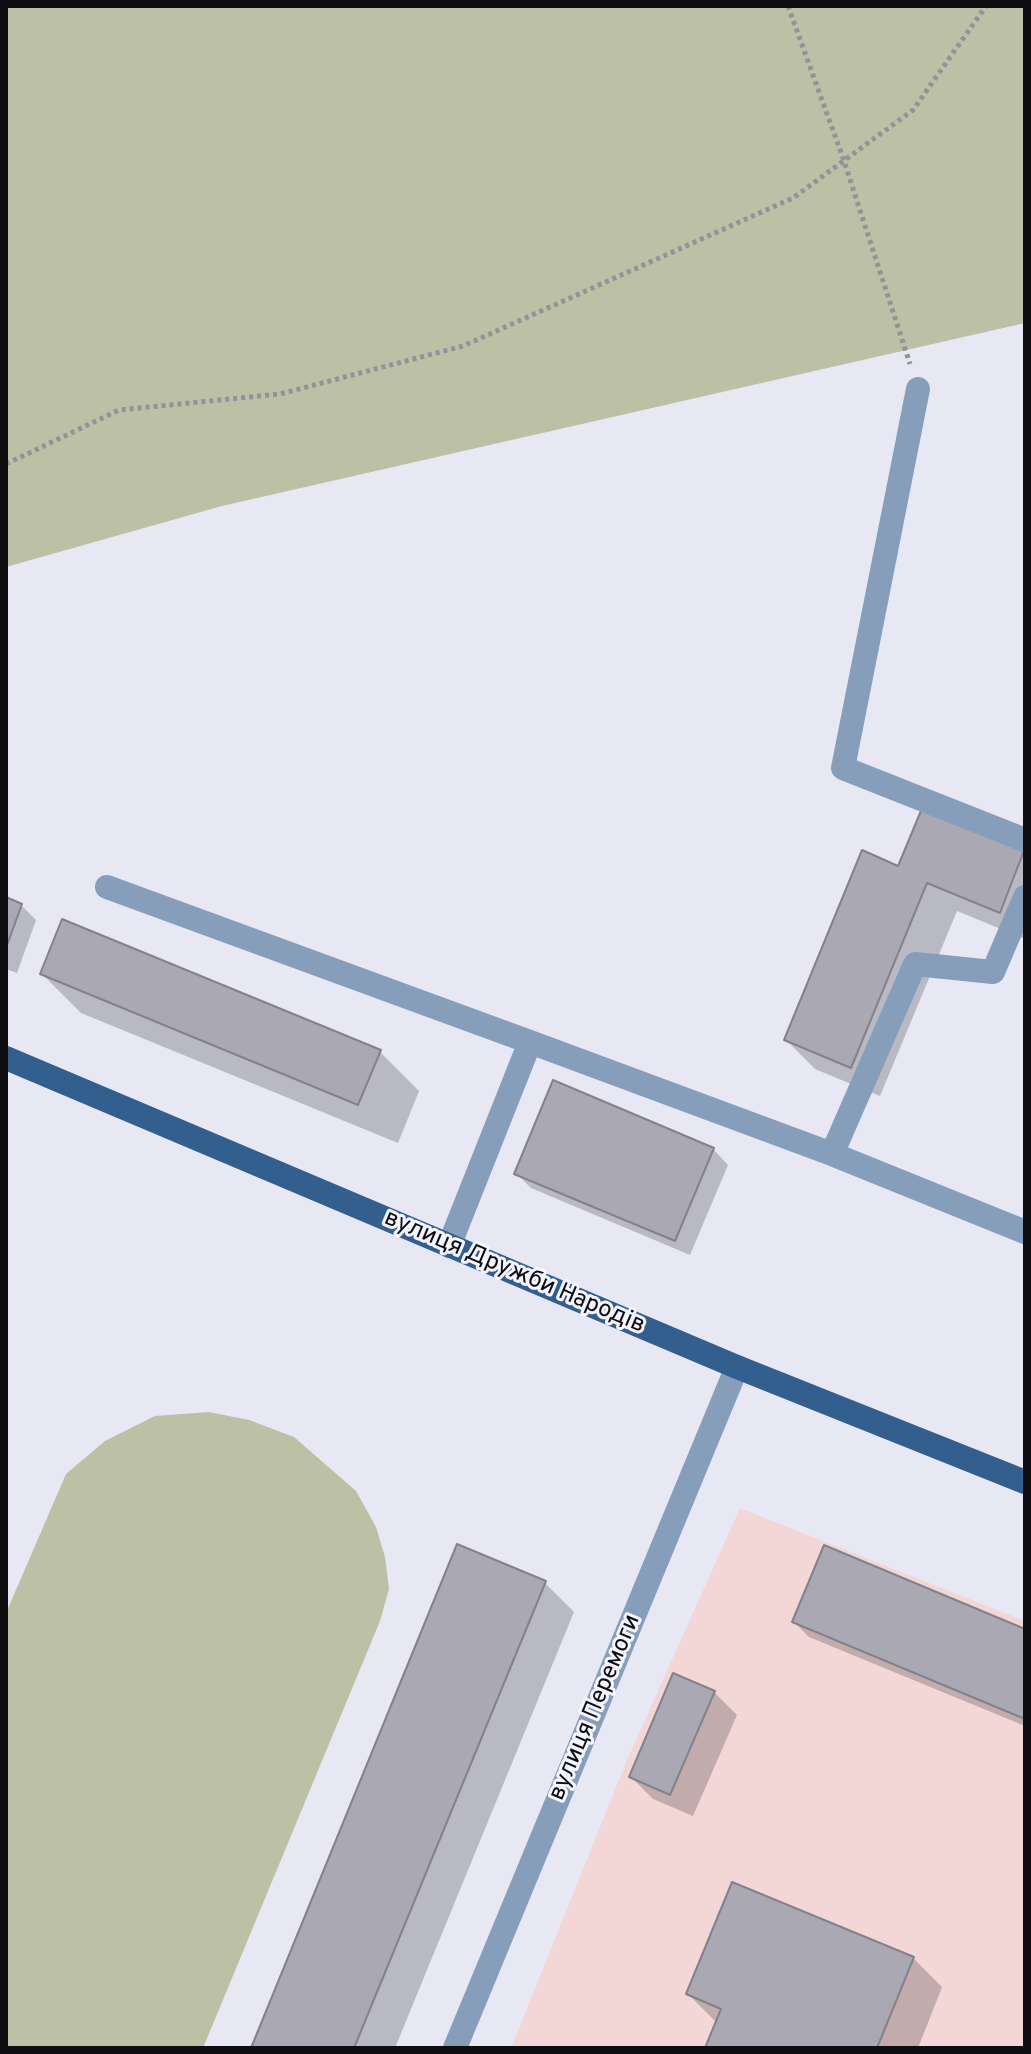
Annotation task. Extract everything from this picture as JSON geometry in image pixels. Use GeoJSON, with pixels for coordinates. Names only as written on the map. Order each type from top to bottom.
{"type":"FeatureCollection","features":[{"type":"Feature","properties":{"kind":"main road","name":"вулиця Дружби Народів"},"geometry":{"type":"LineString","coordinates":[[6,1058],[737,1367],[1025,1482]]}},
{"type":"Feature","properties":{"kind":"street"},"geometry":{"type":"LineString","coordinates":[[918,389],[843,768],[1025,840]]}},
{"type":"Feature","properties":{"kind":"street"},"geometry":{"type":"LineString","coordinates":[[107,887],[832,1154],[1025,1232]]}},
{"type":"Feature","properties":{"kind":"street"},"geometry":{"type":"LineString","coordinates":[[832,1154],[915,964],[993,972],[1025,897]]}},
{"type":"Feature","properties":{"kind":"street"},"geometry":{"type":"LineString","coordinates":[[449,1246],[530,1042]]}},
{"type":"Feature","properties":{"kind":"street","name":"вулиця Перемоги"},"geometry":{"type":"LineString","coordinates":[[455,2048],[737,1367]]}},
{"type":"Feature","properties":{"kind":"path"},"geometry":{"type":"LineString","coordinates":[[788,6],[844,161],[918,389]]}},
{"type":"Feature","properties":{"kind":"path"},"geometry":{"type":"LineString","coordinates":[[6,464],[119,410],[280,394],[463,346],[793,198],[913,110],[986,6]]}},
{"type":"Feature","properties":{"kind":"shaded area"},"geometry":{"type":"Polygon","coordinates":[[[740,1508],[1025,1621],[1025,2048],[511,2048],[627,1760],[740,1508]]]}},
{"type":"Feature","properties":{"kind":"green space"},"geometry":{"type":"Polygon","coordinates":[[[6,6],[1025,6],[1025,323],[222,506],[6,567],[6,6]]]}},
{"type":"Feature","properties":{"kind":"green space"},"geometry":{"type":"Polygon","coordinates":[[[209,1412],[249,1420],[294,1437],[356,1491],[376,1527],[385,1557],[389,1589],[380,1621],[203,2048],[6,2048],[6,1613],[66,1474],[105,1441],[155,1416],[209,1412]]]}},
{"type":"Feature","properties":{"kind":"building"},"geometry":{"type":"Polygon","coordinates":[[[923,806],[1025,848],[1000,913],[927,883],[851,1068],[784,1040],[862,850],[898,866],[923,806]]]}},
{"type":"Feature","properties":{"kind":"building"},"geometry":{"type":"Polygon","coordinates":[[[6,897],[22,904],[6,948],[6,897]]]}},
{"type":"Feature","properties":{"kind":"building"},"geometry":{"type":"Polygon","coordinates":[[[62,919],[381,1050],[358,1105],[40,974],[62,919]]]}},
{"type":"Feature","properties":{"kind":"building"},"geometry":{"type":"Polygon","coordinates":[[[553,1080],[714,1148],[675,1241],[514,1174],[553,1080]]]}},
{"type":"Feature","properties":{"kind":"building"},"geometry":{"type":"Polygon","coordinates":[[[457,1544],[546,1581],[354,2048],[251,2048],[457,1544]]]}},
{"type":"Feature","properties":{"kind":"building"},"geometry":{"type":"Polygon","coordinates":[[[824,1545],[1025,1629],[1025,1719],[792,1622],[824,1545]]]}},
{"type":"Feature","properties":{"kind":"building"},"geometry":{"type":"Polygon","coordinates":[[[673,1673],[715,1691],[670,1795],[629,1777],[673,1673]]]}},
{"type":"Feature","properties":{"kind":"building"},"geometry":{"type":"Polygon","coordinates":[[[732,1882],[914,1957],[877,2048],[705,2048],[721,2009],[686,1994],[732,1882]]]}}]}
